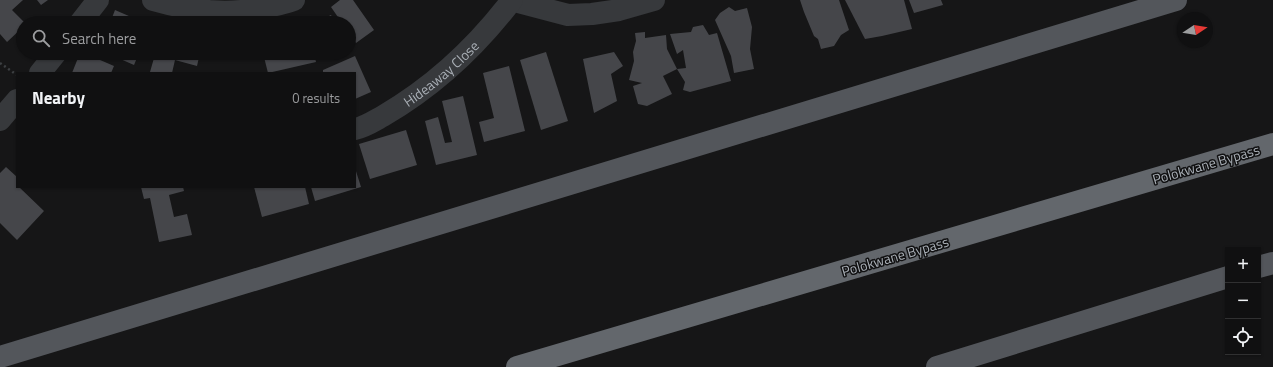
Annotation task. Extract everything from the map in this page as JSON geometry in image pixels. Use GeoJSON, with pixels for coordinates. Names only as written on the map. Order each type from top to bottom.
{"type":"FeatureCollection","features":[{"type":"Feature","properties":{"kind":"highway","name":"Polokwane Bypass"},"geometry":{"type":"LineString","coordinates":[[517,367],[1273,144]]}},
{"type":"Feature","properties":{"kind":"main road"},"geometry":{"type":"LineString","coordinates":[[0,357],[1176,0]]}},
{"type":"Feature","properties":{"kind":"main road"},"geometry":{"type":"LineString","coordinates":[[1261,266],[1273,263]]}},
{"type":"Feature","properties":{"kind":"main road"},"geometry":{"type":"LineString","coordinates":[[937,367],[1225,278]]}},
{"type":"Feature","properties":{"kind":"street"},"geometry":{"type":"LineString","coordinates":[[85,16],[98,0]]}},
{"type":"Feature","properties":{"kind":"street"},"geometry":{"type":"LineString","coordinates":[[153,0],[186,9],[219,12],[253,10],[294,0]]}},
{"type":"Feature","properties":{"kind":"street"},"geometry":{"type":"LineString","coordinates":[[512,0],[568,15],[592,14],[619,10],[654,0]]}},
{"type":"Feature","properties":{"kind":"street","name":"Hideaway Close"},"geometry":{"type":"LineString","coordinates":[[356,129],[395,109],[435,80],[470,48],[512,0]]}},
{"type":"Feature","properties":{"kind":"street"},"geometry":{"type":"LineString","coordinates":[[41,72],[50,60]]}},
{"type":"Feature","properties":{"kind":"street"},"geometry":{"type":"LineString","coordinates":[[0,120],[16,101]]}},
{"type":"Feature","properties":{"kind":"path"},"geometry":{"type":"LineString","coordinates":[[0,63],[16,74]]}},
{"type":"Feature","properties":{"kind":"building"},"geometry":{"type":"Polygon","coordinates":[[[0,0],[23,0],[12,10],[18,16],[16,16],[16,34],[7,42],[0,34],[0,0]]]}},
{"type":"Feature","properties":{"kind":"building"},"geometry":{"type":"Polygon","coordinates":[[[37,0],[48,0],[41,5],[37,0]]]}},
{"type":"Feature","properties":{"kind":"building"},"geometry":{"type":"Polygon","coordinates":[[[340,0],[353,0],[374,30],[356,43],[356,16],[337,16],[331,7],[340,0]]]}},
{"type":"Feature","properties":{"kind":"building"},"geometry":{"type":"Polygon","coordinates":[[[800,0],[839,0],[849,30],[841,35],[834,46],[821,49],[818,39],[814,36],[800,0]]]}},
{"type":"Feature","properties":{"kind":"building"},"geometry":{"type":"Polygon","coordinates":[[[845,0],[904,0],[912,29],[865,39],[845,0]]]}},
{"type":"Feature","properties":{"kind":"building"},"geometry":{"type":"Polygon","coordinates":[[[909,0],[941,0],[943,5],[914,13],[909,0]]]}},
{"type":"Feature","properties":{"kind":"building"},"geometry":{"type":"Polygon","coordinates":[[[729,7],[735,11],[747,8],[752,27],[750,49],[754,69],[734,73],[731,56],[715,20],[720,13],[729,7]]]}},
{"type":"Feature","properties":{"kind":"building"},"geometry":{"type":"Polygon","coordinates":[[[115,10],[129,16],[113,16],[115,10]]]}},
{"type":"Feature","properties":{"kind":"building"},"geometry":{"type":"Polygon","coordinates":[[[703,25],[709,35],[717,33],[731,81],[690,92],[683,90],[685,82],[677,69],[686,68],[683,50],[677,54],[670,34],[691,32],[693,27],[703,25]]]}},
{"type":"Feature","properties":{"kind":"building"},"geometry":{"type":"Polygon","coordinates":[[[645,32],[645,38],[666,35],[667,49],[677,69],[663,76],[672,94],[647,106],[638,104],[633,86],[642,83],[629,80],[634,61],[633,52],[636,41],[635,33],[645,32]]]}},
{"type":"Feature","properties":{"kind":"building"},"geometry":{"type":"Polygon","coordinates":[[[546,52],[568,121],[541,130],[520,60],[546,52]]]}},
{"type":"Feature","properties":{"kind":"building"},"geometry":{"type":"Polygon","coordinates":[[[614,52],[623,66],[611,74],[617,101],[594,113],[583,59],[614,52]]]}},
{"type":"Feature","properties":{"kind":"building"},"geometry":{"type":"Polygon","coordinates":[[[356,58],[371,92],[356,99],[356,72],[323,72],[323,70],[346,60],[356,60],[356,58]]]}},
{"type":"Feature","properties":{"kind":"building"},"geometry":{"type":"Polygon","coordinates":[[[77,60],[100,60],[114,66],[111,72],[72,72],[77,60]]]}},
{"type":"Feature","properties":{"kind":"building"},"geometry":{"type":"Polygon","coordinates":[[[123,60],[136,60],[134,65],[123,60]]]}},
{"type":"Feature","properties":{"kind":"building"},"geometry":{"type":"Polygon","coordinates":[[[153,60],[175,60],[172,72],[150,72],[153,60]]]}},
{"type":"Feature","properties":{"kind":"building"},"geometry":{"type":"Polygon","coordinates":[[[175,60],[198,60],[197,66],[175,60]]]}},
{"type":"Feature","properties":{"kind":"building"},"geometry":{"type":"Polygon","coordinates":[[[265,60],[316,60],[316,62],[268,72],[265,60]]]}},
{"type":"Feature","properties":{"kind":"building"},"geometry":{"type":"Polygon","coordinates":[[[509,66],[525,131],[484,142],[479,122],[494,118],[483,73],[509,66]]]}},
{"type":"Feature","properties":{"kind":"building"},"geometry":{"type":"Polygon","coordinates":[[[463,96],[477,155],[436,165],[425,121],[438,117],[445,143],[452,142],[442,101],[463,96]]]}},
{"type":"Feature","properties":{"kind":"building"},"geometry":{"type":"Polygon","coordinates":[[[406,130],[417,165],[370,179],[359,144],[406,130]]]}},
{"type":"Feature","properties":{"kind":"building"},"geometry":{"type":"Polygon","coordinates":[[[6,167],[16,176],[16,188],[20,188],[44,211],[17,240],[0,223],[0,173],[6,167]]]}},
{"type":"Feature","properties":{"kind":"building"},"geometry":{"type":"Polygon","coordinates":[[[356,171],[361,187],[315,201],[311,188],[356,188],[356,171]]]}},
{"type":"Feature","properties":{"kind":"building"},"geometry":{"type":"Polygon","coordinates":[[[141,188],[183,188],[184,191],[169,195],[174,217],[187,214],[192,235],[159,242],[150,198],[144,199],[141,188]]]}},
{"type":"Feature","properties":{"kind":"building"},"geometry":{"type":"Polygon","coordinates":[[[254,188],[305,188],[309,204],[262,217],[254,188]]]}}]}
